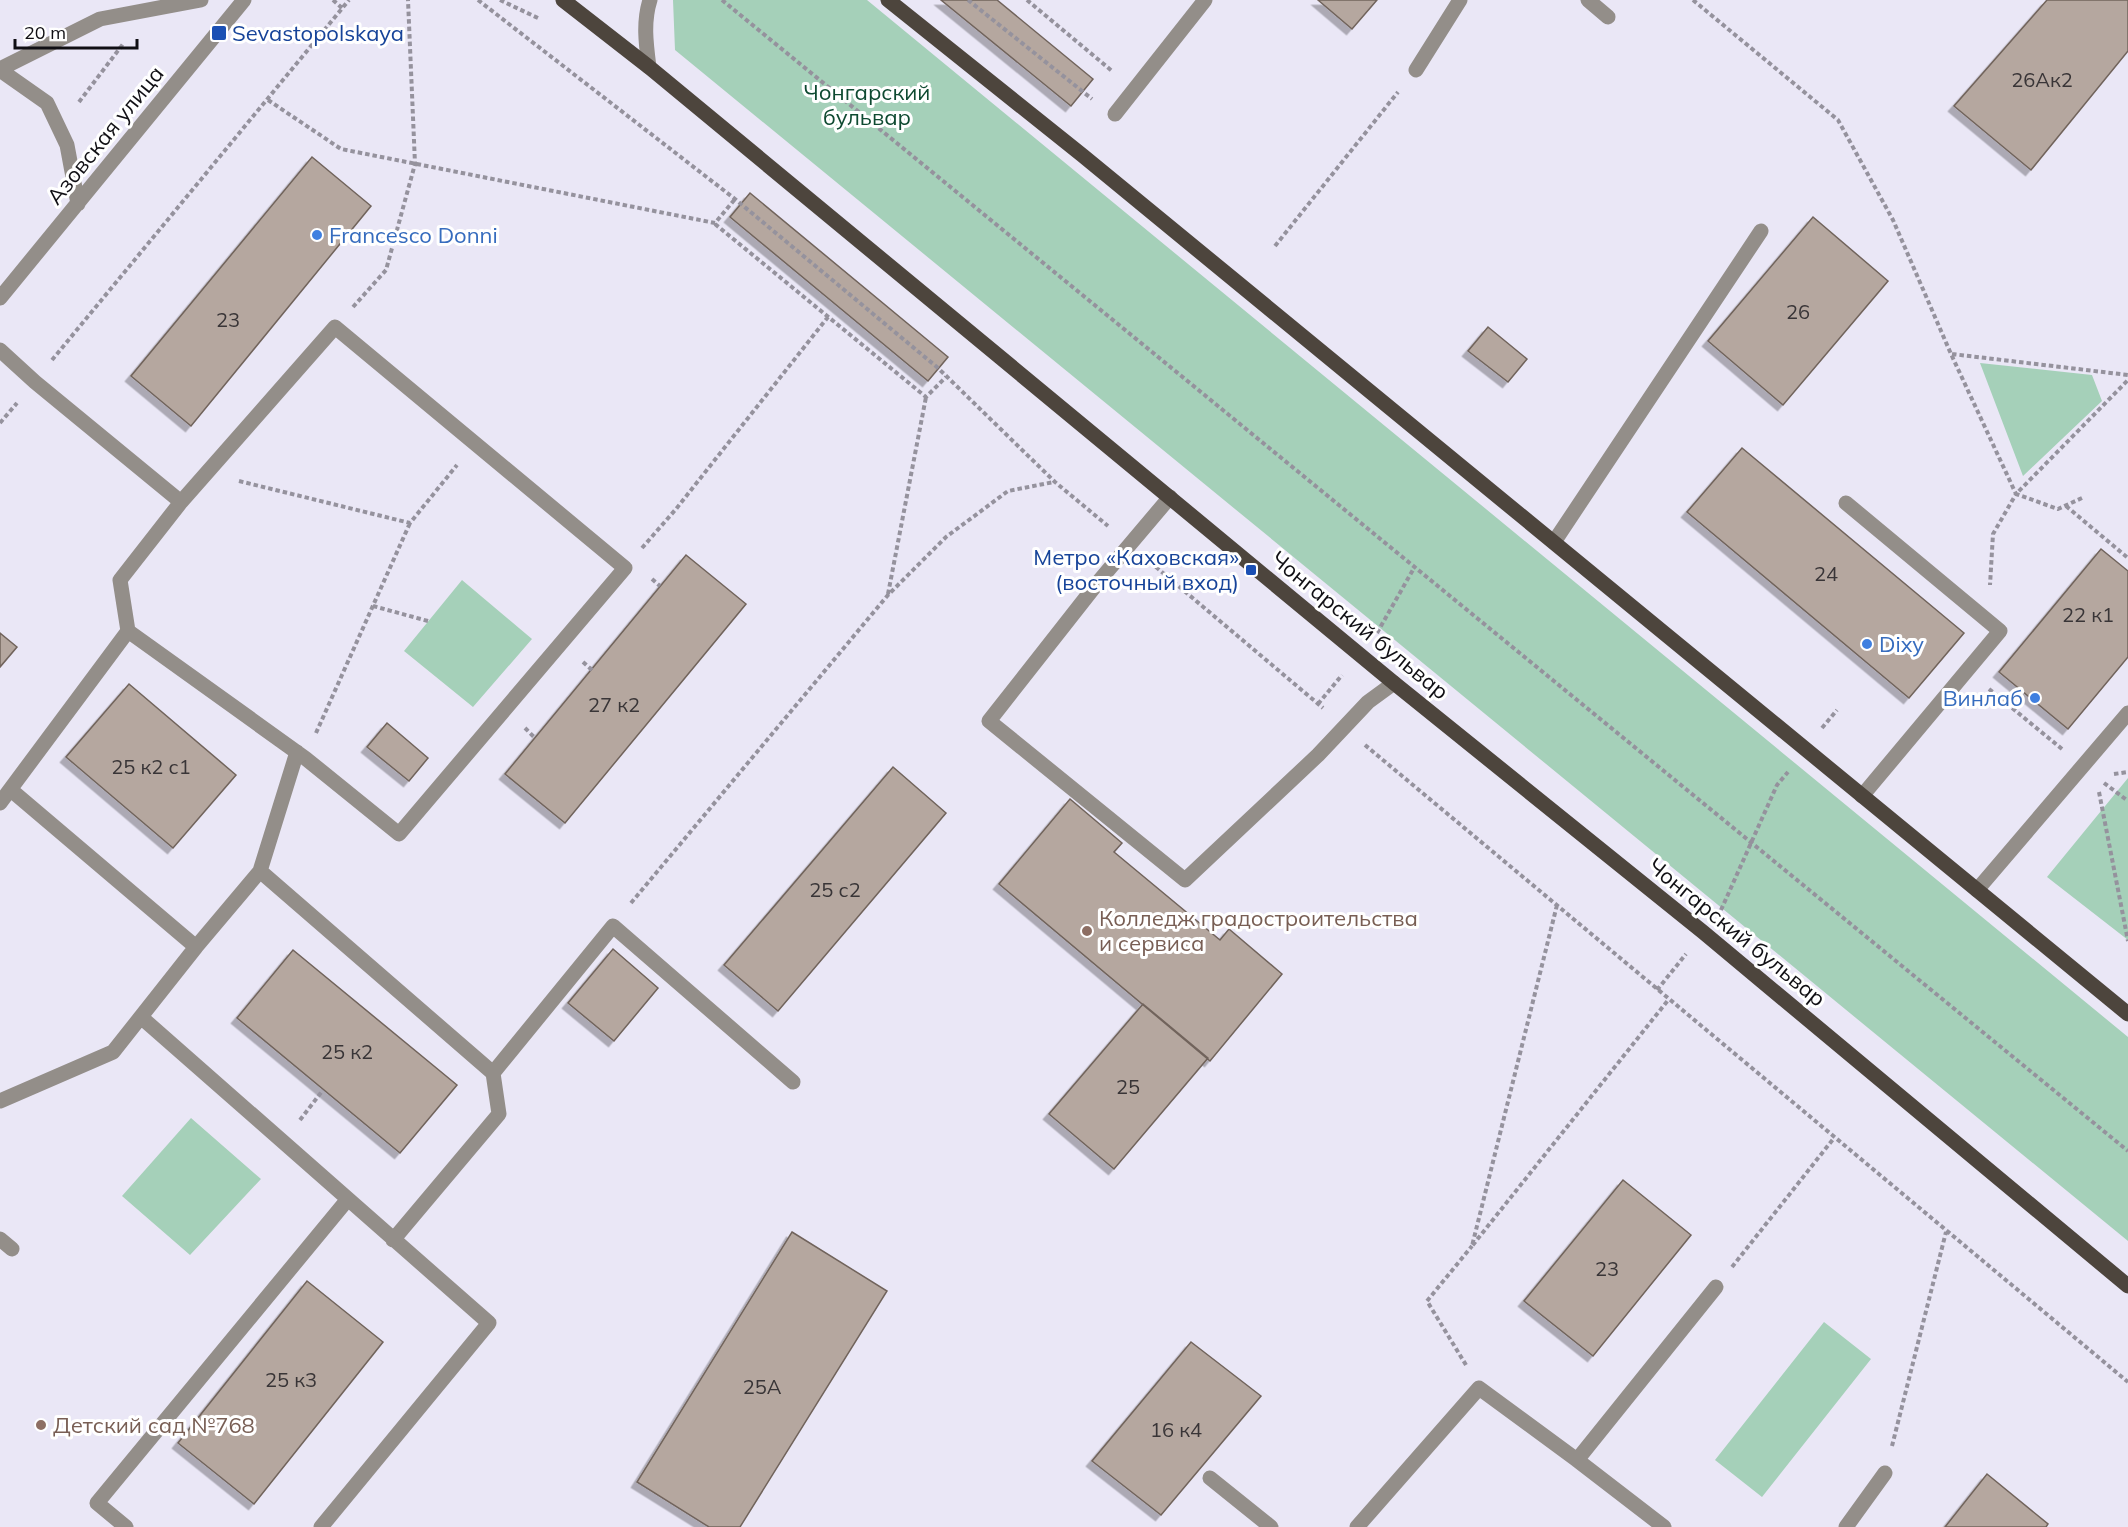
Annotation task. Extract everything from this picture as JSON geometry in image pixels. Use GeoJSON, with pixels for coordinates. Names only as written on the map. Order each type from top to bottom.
{"type":"FeatureCollection","features":[{"type":"Feature","properties":{"kind":"main road","name":"Чонгарский бульвар"},"geometry":{"type":"LineString","coordinates":[[563,0],[649,67],[1394,683],[1703,932],[2128,1286]]}},
{"type":"Feature","properties":{"kind":"main road"},"geometry":{"type":"LineString","coordinates":[[888,0],[1082,155],[2128,1014]]}},
{"type":"Feature","properties":{"kind":"street"},"geometry":{"type":"LineString","coordinates":[[78,204],[67,144],[47,103],[0,69],[100,19],[201,0]]}},
{"type":"Feature","properties":{"kind":"street","name":"Азовская улица"},"geometry":{"type":"LineString","coordinates":[[0,298],[244,0]]}},
{"type":"Feature","properties":{"kind":"street"},"geometry":{"type":"LineString","coordinates":[[649,67],[645,38],[650,0]]}},
{"type":"Feature","properties":{"kind":"street"},"geometry":{"type":"LineString","coordinates":[[1115,114],[1205,0]]}},
{"type":"Feature","properties":{"kind":"street"},"geometry":{"type":"LineString","coordinates":[[1416,70],[1460,0]]}},
{"type":"Feature","properties":{"kind":"street"},"geometry":{"type":"LineString","coordinates":[[1588,0],[1608,17]]}},
{"type":"Feature","properties":{"kind":"street"},"geometry":{"type":"LineString","coordinates":[[1554,542],[1761,231]]}},
{"type":"Feature","properties":{"kind":"street"},"geometry":{"type":"LineString","coordinates":[[335,327],[625,568],[399,834],[301,755],[128,630],[120,580],[181,502],[335,327]]}},
{"type":"Feature","properties":{"kind":"street"},"geometry":{"type":"LineString","coordinates":[[0,350],[34,382],[181,502]]}},
{"type":"Feature","properties":{"kind":"street"},"geometry":{"type":"LineString","coordinates":[[1170,497],[1099,580],[989,721],[1185,880],[1344,728],[1368,702],[1394,683]]}},
{"type":"Feature","properties":{"kind":"street"},"geometry":{"type":"LineString","coordinates":[[1846,503],[2000,631],[1862,796]]}},
{"type":"Feature","properties":{"kind":"street"},"geometry":{"type":"LineString","coordinates":[[0,803],[128,630]]}},
{"type":"Feature","properties":{"kind":"street"},"geometry":{"type":"LineString","coordinates":[[1977,890],[2128,713]]}},
{"type":"Feature","properties":{"kind":"street"},"geometry":{"type":"LineString","coordinates":[[0,1101],[113,1052],[196,946],[260,871],[301,755]]}},
{"type":"Feature","properties":{"kind":"street"},"geometry":{"type":"LineString","coordinates":[[11,790],[196,946]]}},
{"type":"Feature","properties":{"kind":"street"},"geometry":{"type":"LineString","coordinates":[[260,871],[493,1073],[499,1114],[393,1240]]}},
{"type":"Feature","properties":{"kind":"street"},"geometry":{"type":"LineString","coordinates":[[493,1073],[613,926],[793,1082]]}},
{"type":"Feature","properties":{"kind":"street"},"geometry":{"type":"LineString","coordinates":[[141,1017],[489,1323],[324,1526]]}},
{"type":"Feature","properties":{"kind":"street"},"geometry":{"type":"LineString","coordinates":[[126,1527],[98,1503],[348,1199]]}},
{"type":"Feature","properties":{"kind":"street"},"geometry":{"type":"LineString","coordinates":[[1577,1460],[1716,1287]]}},
{"type":"Feature","properties":{"kind":"street"},"geometry":{"type":"LineString","coordinates":[[1357,1527],[1479,1388],[1664,1527]]}},
{"type":"Feature","properties":{"kind":"street"},"geometry":{"type":"LineString","coordinates":[[1846,1527],[1885,1473]]}},
{"type":"Feature","properties":{"kind":"street"},"geometry":{"type":"LineString","coordinates":[[1210,1478],[1271,1527]]}},
{"type":"Feature","properties":{"kind":"path"},"geometry":{"type":"LineString","coordinates":[[333,0],[342,8]]}},
{"type":"Feature","properties":{"kind":"path"},"geometry":{"type":"LineString","coordinates":[[0,423],[349,0]]}},
{"type":"Feature","properties":{"kind":"path"},"geometry":{"type":"LineString","coordinates":[[335,327],[386,270],[415,164],[408,0]]}},
{"type":"Feature","properties":{"kind":"path"},"geometry":{"type":"LineString","coordinates":[[478,0],[735,199],[946,377],[1055,482],[1344,728],[2128,1382]]}},
{"type":"Feature","properties":{"kind":"path"},"geometry":{"type":"LineString","coordinates":[[722,0],[2128,1151]]}},
{"type":"Feature","properties":{"kind":"path"},"geometry":{"type":"LineString","coordinates":[[968,0],[1082,92]]}},
{"type":"Feature","properties":{"kind":"path"},"geometry":{"type":"LineString","coordinates":[[1027,0],[1119,76]]}},
{"type":"Feature","properties":{"kind":"path"},"geometry":{"type":"LineString","coordinates":[[1693,0],[1838,120],[1893,220],[1951,354],[2016,494],[2058,509],[2082,498]]}},
{"type":"Feature","properties":{"kind":"path"},"geometry":{"type":"LineString","coordinates":[[58,129],[149,9]]}},
{"type":"Feature","properties":{"kind":"path"},"geometry":{"type":"LineString","coordinates":[[1275,246],[1416,70]]}},
{"type":"Feature","properties":{"kind":"path"},"geometry":{"type":"LineString","coordinates":[[268,100],[341,149],[715,224],[926,397]]}},
{"type":"Feature","properties":{"kind":"path"},"geometry":{"type":"LineString","coordinates":[[715,224],[735,199]]}},
{"type":"Feature","properties":{"kind":"path"},"geometry":{"type":"LineString","coordinates":[[625,568],[676,509],[828,317]]}},
{"type":"Feature","properties":{"kind":"path"},"geometry":{"type":"LineString","coordinates":[[1951,354],[2128,375]]}},
{"type":"Feature","properties":{"kind":"path"},"geometry":{"type":"LineString","coordinates":[[888,595],[926,397],[946,377]]}},
{"type":"Feature","properties":{"kind":"path"},"geometry":{"type":"LineString","coordinates":[[1988,622],[1993,534],[2016,494],[2128,380]]}},
{"type":"Feature","properties":{"kind":"path"},"geometry":{"type":"LineString","coordinates":[[301,755],[373,606],[410,523],[475,443]]}},
{"type":"Feature","properties":{"kind":"path"},"geometry":{"type":"LineString","coordinates":[[206,473],[410,523]]}},
{"type":"Feature","properties":{"kind":"path"},"geometry":{"type":"LineString","coordinates":[[613,926],[888,595],[946,537],[1008,491],[1055,482]]}},
{"type":"Feature","properties":{"kind":"path"},"geometry":{"type":"LineString","coordinates":[[2066,506],[2128,558]]}},
{"type":"Feature","properties":{"kind":"path"},"geometry":{"type":"LineString","coordinates":[[373,606],[428,621]]}},
{"type":"Feature","properties":{"kind":"path"},"geometry":{"type":"LineString","coordinates":[[1967,670],[2070,755]]}},
{"type":"Feature","properties":{"kind":"path"},"geometry":{"type":"LineString","coordinates":[[1658,990],[1722,909],[1777,785],[1837,710]]}},
{"type":"Feature","properties":{"kind":"path"},"geometry":{"type":"LineString","coordinates":[[2096,777],[2128,801]]}},
{"type":"Feature","properties":{"kind":"path"},"geometry":{"type":"LineString","coordinates":[[2098,788],[2128,941]]}},
{"type":"Feature","properties":{"kind":"path"},"geometry":{"type":"LineString","coordinates":[[1472,1246],[1557,905]]}},
{"type":"Feature","properties":{"kind":"path"},"geometry":{"type":"LineString","coordinates":[[1479,1388],[1427,1301],[1669,999]]}},
{"type":"Feature","properties":{"kind":"path"},"geometry":{"type":"LineString","coordinates":[[282,1141],[323,1089]]}},
{"type":"Feature","properties":{"kind":"path"},"geometry":{"type":"LineString","coordinates":[[1716,1287],[1834,1138]]}},
{"type":"Feature","properties":{"kind":"path"},"geometry":{"type":"LineString","coordinates":[[1885,1473],[1946,1232]]}},
{"type":"Feature","properties":{"kind":"green space","name":"Чонгарский бульвар"},"geometry":{"type":"Polygon","coordinates":[[[673,0],[867,0],[2128,1037],[2128,1241],[675,50],[673,0]]]}},
{"type":"Feature","properties":{"kind":"green space"},"geometry":{"type":"Polygon","coordinates":[[[1980,363],[2092,375],[2102,401],[2023,476],[1980,363]]]}},
{"type":"Feature","properties":{"kind":"green space"},"geometry":{"type":"Polygon","coordinates":[[[462,580],[532,639],[473,707],[404,651],[462,580]]]}},
{"type":"Feature","properties":{"kind":"green space"},"geometry":{"type":"Polygon","coordinates":[[[2128,778],[2128,940],[2047,877],[2128,778]]]}},
{"type":"Feature","properties":{"kind":"green space"},"geometry":{"type":"Polygon","coordinates":[[[191,1118],[261,1179],[190,1255],[122,1196],[191,1118]]]}},
{"type":"Feature","properties":{"kind":"green space"},"geometry":{"type":"Polygon","coordinates":[[[1824,1322],[1871,1359],[1762,1497],[1715,1460],[1824,1322]]]}},
{"type":"Feature","properties":{"kind":"building"},"geometry":{"type":"Polygon","coordinates":[[[941,0],[997,0],[1093,79],[1071,106],[941,0]]]}},
{"type":"Feature","properties":{"kind":"building"},"geometry":{"type":"Polygon","coordinates":[[[1318,0],[1377,0],[1352,29],[1318,0]]]}},
{"type":"Feature","properties":{"kind":"building"},"geometry":{"type":"Polygon","coordinates":[[[2047,0],[2128,0],[2128,51],[2031,170],[1954,106],[2047,0]]]}},
{"type":"Feature","properties":{"kind":"building"},"geometry":{"type":"Polygon","coordinates":[[[312,157],[371,206],[191,426],[131,376],[312,157]]]}},
{"type":"Feature","properties":{"kind":"building"},"geometry":{"type":"Polygon","coordinates":[[[750,193],[948,357],[928,381],[730,217],[750,193]]]}},
{"type":"Feature","properties":{"kind":"building"},"geometry":{"type":"Polygon","coordinates":[[[1813,217],[1888,281],[1783,405],[1708,341],[1813,217]]]}},
{"type":"Feature","properties":{"kind":"building"},"geometry":{"type":"Polygon","coordinates":[[[1488,327],[1527,359],[1508,382],[1468,351],[1488,327]]]}},
{"type":"Feature","properties":{"kind":"building"},"geometry":{"type":"Polygon","coordinates":[[[1742,448],[1964,633],[1909,698],[1687,512],[1742,448]]]}},
{"type":"Feature","properties":{"kind":"building"},"geometry":{"type":"Polygon","coordinates":[[[2101,549],[2128,571],[2128,657],[2068,729],[1999,672],[2101,549]]]}},
{"type":"Feature","properties":{"kind":"building"},"geometry":{"type":"Polygon","coordinates":[[[686,555],[746,604],[565,823],[505,774],[686,555]]]}},
{"type":"Feature","properties":{"kind":"building"},"geometry":{"type":"Polygon","coordinates":[[[0,633],[17,647],[0,667],[0,633]]]}},
{"type":"Feature","properties":{"kind":"building"},"geometry":{"type":"Polygon","coordinates":[[[129,684],[236,775],[173,848],[66,757],[129,684]]]}},
{"type":"Feature","properties":{"kind":"building"},"geometry":{"type":"Polygon","coordinates":[[[387,723],[428,758],[409,781],[367,747],[387,723]]]}},
{"type":"Feature","properties":{"kind":"building"},"geometry":{"type":"Polygon","coordinates":[[[893,767],[946,813],[778,1011],[724,965],[893,767]]]}},
{"type":"Feature","properties":{"kind":"building"},"geometry":{"type":"Polygon","coordinates":[[[1070,799],[1122,843],[1114,852],[1220,940],[1229,929],[1282,974],[1210,1061],[999,884],[1070,799]]]}},
{"type":"Feature","properties":{"kind":"building"},"geometry":{"type":"Polygon","coordinates":[[[613,949],[658,988],[614,1041],[568,1003],[613,949]]]}},
{"type":"Feature","properties":{"kind":"building"},"geometry":{"type":"Polygon","coordinates":[[[293,950],[457,1085],[400,1153],[237,1018],[293,950]]]}},
{"type":"Feature","properties":{"kind":"building"},"geometry":{"type":"Polygon","coordinates":[[[1143,1004],[1208,1058],[1114,1169],[1049,1114],[1143,1004]]]}},
{"type":"Feature","properties":{"kind":"building"},"geometry":{"type":"Polygon","coordinates":[[[1623,1180],[1691,1235],[1593,1356],[1524,1301],[1623,1180]]]}},
{"type":"Feature","properties":{"kind":"building"},"geometry":{"type":"Polygon","coordinates":[[[792,1232],[887,1291],[740,1527],[709,1527],[637,1482],[792,1232]]]}},
{"type":"Feature","properties":{"kind":"building"},"geometry":{"type":"Polygon","coordinates":[[[307,1281],[383,1342],[254,1504],[178,1443],[307,1281]]]}},
{"type":"Feature","properties":{"kind":"building"},"geometry":{"type":"Polygon","coordinates":[[[1191,1342],[1261,1396],[1161,1515],[1092,1461],[1191,1342]]]}},
{"type":"Feature","properties":{"kind":"building"},"geometry":{"type":"Polygon","coordinates":[[[1987,1474],[2048,1524],[2046,1527],[1945,1527],[1987,1474]]]}},
{"type":"Feature","properties":{"kind":"place","name":"Sevastopolskaya"},"geometry":{"type":"Point","coordinates":[219,33]}},
{"type":"Feature","properties":{"kind":"place","name":"Francesco Donni"},"geometry":{"type":"Point","coordinates":[317,235]}},
{"type":"Feature","properties":{"kind":"place","name":"Метро «Каховская» (восточный вход)"},"geometry":{"type":"Point","coordinates":[1251,570]}},
{"type":"Feature","properties":{"kind":"place","name":"Dixy"},"geometry":{"type":"Point","coordinates":[1867,644]}},
{"type":"Feature","properties":{"kind":"place","name":"Винлаб"},"geometry":{"type":"Point","coordinates":[2035,698]}},
{"type":"Feature","properties":{"kind":"place","name":"Колледж градостроительства и сервиса"},"geometry":{"type":"Point","coordinates":[1087,931]}},
{"type":"Feature","properties":{"kind":"place","name":"Детский сад №768"},"geometry":{"type":"Point","coordinates":[41,1425]}}]}
